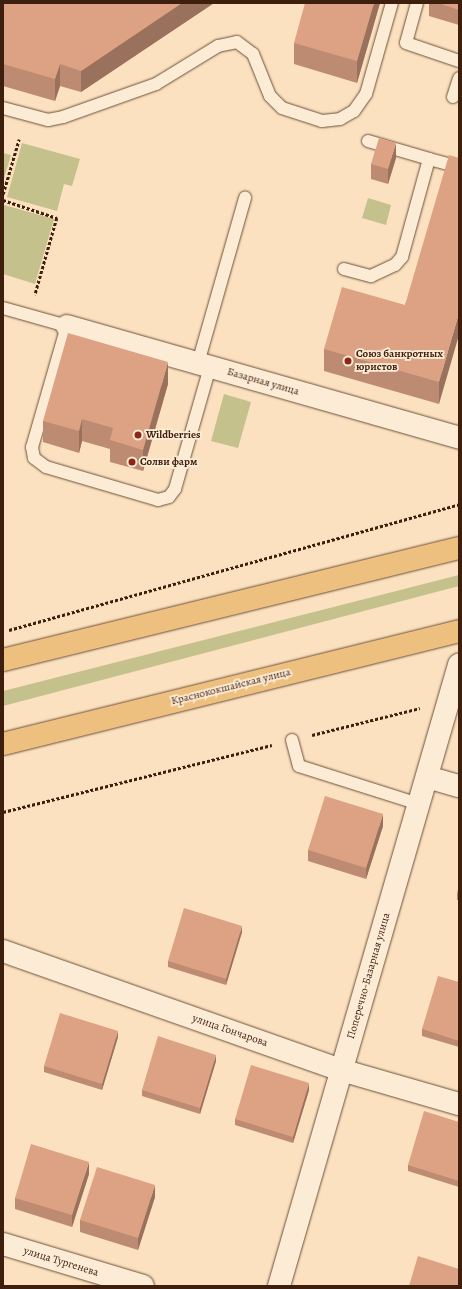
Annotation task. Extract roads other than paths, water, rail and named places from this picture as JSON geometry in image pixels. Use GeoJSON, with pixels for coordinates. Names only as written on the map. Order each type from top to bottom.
{"type":"FeatureCollection","features":[{"type":"Feature","properties":{"kind":"main road"},"geometry":{"type":"LineString","coordinates":[[3,660],[459,548]]}},
{"type":"Feature","properties":{"kind":"main road","name":"Краснококшайская улица"},"geometry":{"type":"LineString","coordinates":[[3,744],[459,631]]}},
{"type":"Feature","properties":{"kind":"street","name":"Базарная улица"},"geometry":{"type":"LineString","coordinates":[[67,326],[459,438]]}},
{"type":"Feature","properties":{"kind":"street","name":"Поперечно-Базарная улица"},"geometry":{"type":"LineString","coordinates":[[279,1286],[459,665]]}},
{"type":"Feature","properties":{"kind":"street"},"geometry":{"type":"LineString","coordinates":[[427,777],[459,786]]}},
{"type":"Feature","properties":{"kind":"street","name":"улица Гончарова"},"geometry":{"type":"LineString","coordinates":[[3,951],[341,1070],[459,1104]]}},
{"type":"Feature","properties":{"kind":"street","name":"улица Тургенева"},"geometry":{"type":"LineString","coordinates":[[3,1244],[142,1286]]}},
{"type":"Feature","properties":{"kind":"lane"},"geometry":{"type":"LineString","coordinates":[[3,108],[48,120],[63,117],[163,81],[218,46],[231,42],[242,44],[253,54],[270,96],[282,108],[322,121],[340,119],[354,111],[366,94],[392,3]]}},
{"type":"Feature","properties":{"kind":"lane"},"geometry":{"type":"LineString","coordinates":[[417,3],[406,43],[459,61]]}},
{"type":"Feature","properties":{"kind":"lane"},"geometry":{"type":"LineString","coordinates":[[453,97],[459,78]]}},
{"type":"Feature","properties":{"kind":"lane"},"geometry":{"type":"LineString","coordinates":[[368,141],[459,167]]}},
{"type":"Feature","properties":{"kind":"lane"},"geometry":{"type":"LineString","coordinates":[[344,269],[371,276],[396,265],[402,257],[430,159]]}},
{"type":"Feature","properties":{"kind":"lane"},"geometry":{"type":"LineString","coordinates":[[3,308],[67,326],[32,447],[34,458],[46,467],[143,495],[165,499],[176,489],[204,365],[245,198]]}},
{"type":"Feature","properties":{"kind":"lane"},"geometry":{"type":"LineString","coordinates":[[292,740],[299,766],[419,804]]}},
{"type":"Feature","properties":{"kind":"place","name":"Союз банкротных юристов"},"geometry":{"type":"Point","coordinates":[348,361]}},
{"type":"Feature","properties":{"kind":"place","name":"Wildberries"},"geometry":{"type":"Point","coordinates":[138,435]}},
{"type":"Feature","properties":{"kind":"place","name":"Солви фарм"},"geometry":{"type":"Point","coordinates":[132,462]}}]}
